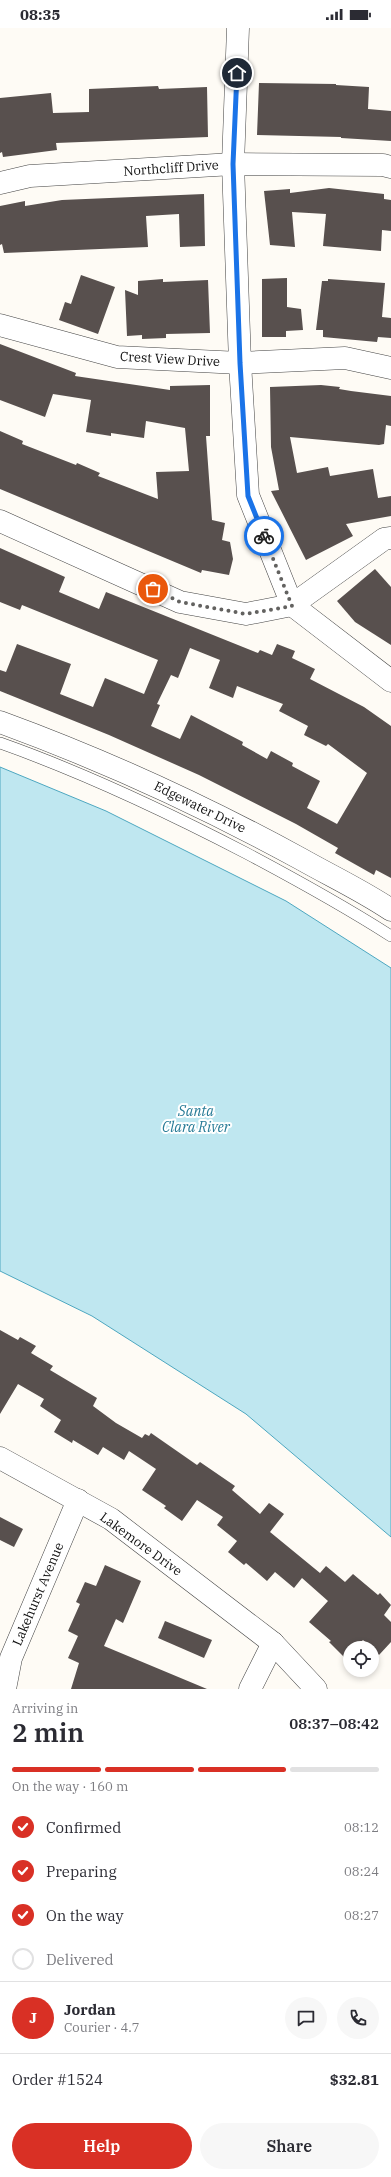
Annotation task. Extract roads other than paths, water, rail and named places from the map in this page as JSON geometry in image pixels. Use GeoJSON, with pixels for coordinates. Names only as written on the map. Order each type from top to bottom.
{"type":"FeatureCollection","features":[{"type":"Feature","properties":{"kind":"street"},"geometry":{"type":"LineString","coordinates":[[238,28],[233,164],[240,363],[248,496],[292,606],[391,681]]}},
{"type":"Feature","properties":{"kind":"street","name":"Northcliff Drive"},"geometry":{"type":"LineString","coordinates":[[0,183],[30,176],[233,164],[383,165],[391,167]]}},
{"type":"Feature","properties":{"kind":"street","name":"Crest View Drive"},"geometry":{"type":"LineString","coordinates":[[0,325],[117,357],[240,363],[345,358],[391,368]]}},
{"type":"Feature","properties":{"kind":"street"},"geometry":{"type":"LineString","coordinates":[[0,521],[180,602],[246,614],[292,606],[384,539],[391,538]]}},
{"type":"Feature","properties":{"kind":"street","name":"Edgewater Drive"},"geometry":{"type":"LineString","coordinates":[[0,722],[46,739],[163,789],[259,836],[391,910]]}},
{"type":"Feature","properties":{"kind":"street","name":"Lakemore Drive"},"geometry":{"type":"LineString","coordinates":[[0,1458],[111,1519],[273,1643],[316,1689]]}},
{"type":"Feature","properties":{"kind":"street","name":"Lakehurst Avenue"},"geometry":{"type":"LineString","coordinates":[[5,1689],[11,1658],[78,1500]]}},
{"type":"Feature","properties":{"kind":"street"},"geometry":{"type":"LineString","coordinates":[[250,1689],[273,1643]]}},
{"type":"Feature","properties":{"kind":"lane"},"geometry":{"type":"LineString","coordinates":[[0,743],[122,792],[206,832],[300,882],[391,936]]}},
{"type":"Feature","properties":{"kind":"water","name":"Santa Clara River"},"geometry":{"type":"Polygon","coordinates":[[[0,767],[106,811],[286,901],[391,968],[391,1537],[246,1414],[92,1316],[0,1271],[0,767]]]}}]}
